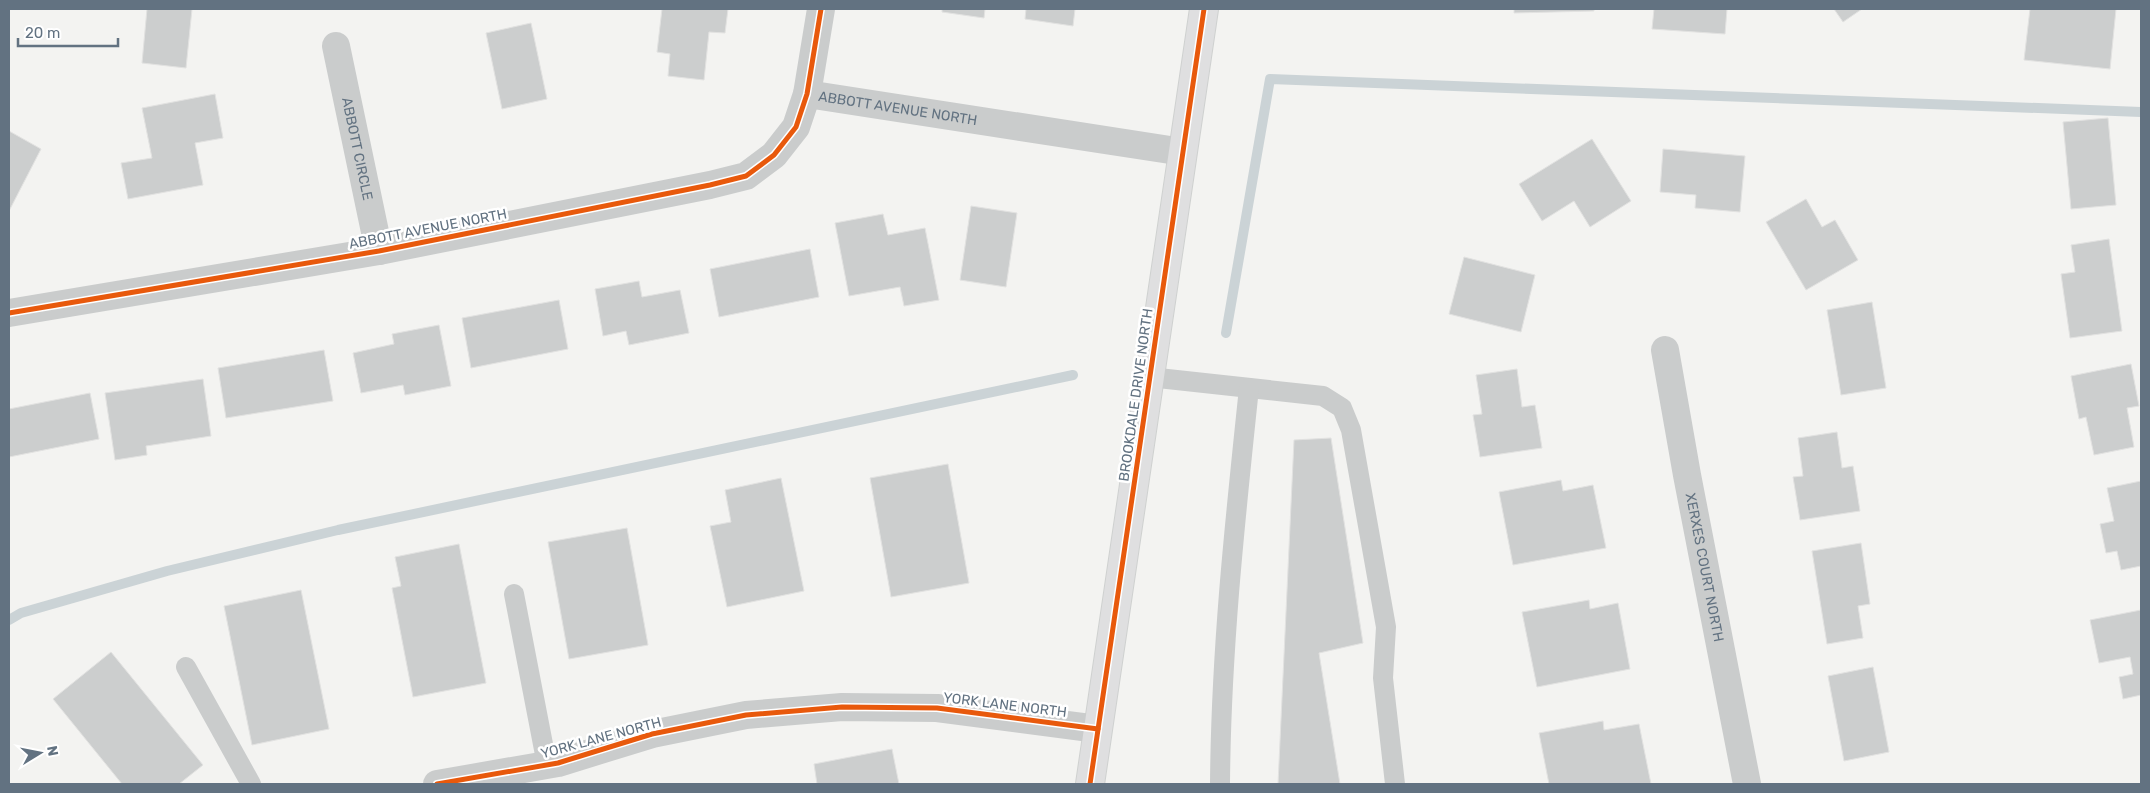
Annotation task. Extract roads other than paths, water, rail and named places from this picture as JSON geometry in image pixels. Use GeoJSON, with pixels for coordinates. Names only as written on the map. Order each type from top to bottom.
{"type":"FeatureCollection","features":[{"type":"Feature","properties":{"kind":"street"},"geometry":{"type":"LineString","coordinates":[[807,94],[821,9]]}},
{"type":"Feature","properties":{"kind":"street","name":"BROOKDALE DRIVE NORTH"},"geometry":{"type":"LineString","coordinates":[[1090,784],[1204,9]]}},
{"type":"Feature","properties":{"kind":"street","name":"ABBOTT CIRCLE"},"geometry":{"type":"LineString","coordinates":[[336,46],[379,251]]}},
{"type":"Feature","properties":{"kind":"street","name":"ABBOTT AVENUE NORTH"},"geometry":{"type":"LineString","coordinates":[[9,314],[379,251],[710,185],[746,176],[774,155],[796,127],[807,94],[1183,152]]}},
{"type":"Feature","properties":{"kind":"street","name":"XERXES COURT NORTH"},"geometry":{"type":"LineString","coordinates":[[1665,350],[1687,475],[1747,784]]}},
{"type":"Feature","properties":{"kind":"street","name":"YORK LANE NORTH"},"geometry":{"type":"LineString","coordinates":[[437,784],[556,771],[652,734],[746,715],[842,706],[937,708],[1098,729]]}},
{"type":"Feature","properties":{"kind":"lane"},"geometry":{"type":"LineString","coordinates":[[1150,377],[1323,396],[1342,408],[1351,430],[1386,627],[1383,678],[1395,784]]}},
{"type":"Feature","properties":{"kind":"lane"},"geometry":{"type":"LineString","coordinates":[[1220,784],[1220,709],[1227,597],[1249,388]]}},
{"type":"Feature","properties":{"kind":"lane"},"geometry":{"type":"LineString","coordinates":[[514,594],[556,771]]}},
{"type":"Feature","properties":{"kind":"lane"},"geometry":{"type":"LineString","coordinates":[[186,667],[251,784]]}},
{"type":"Feature","properties":{"kind":"waterway"},"geometry":{"type":"LineString","coordinates":[[1226,333],[1270,79],[2141,112]]}},
{"type":"Feature","properties":{"kind":"waterway"},"geometry":{"type":"LineString","coordinates":[[9,620],[21,613],[167,571],[338,530],[1073,375]]}}]}
